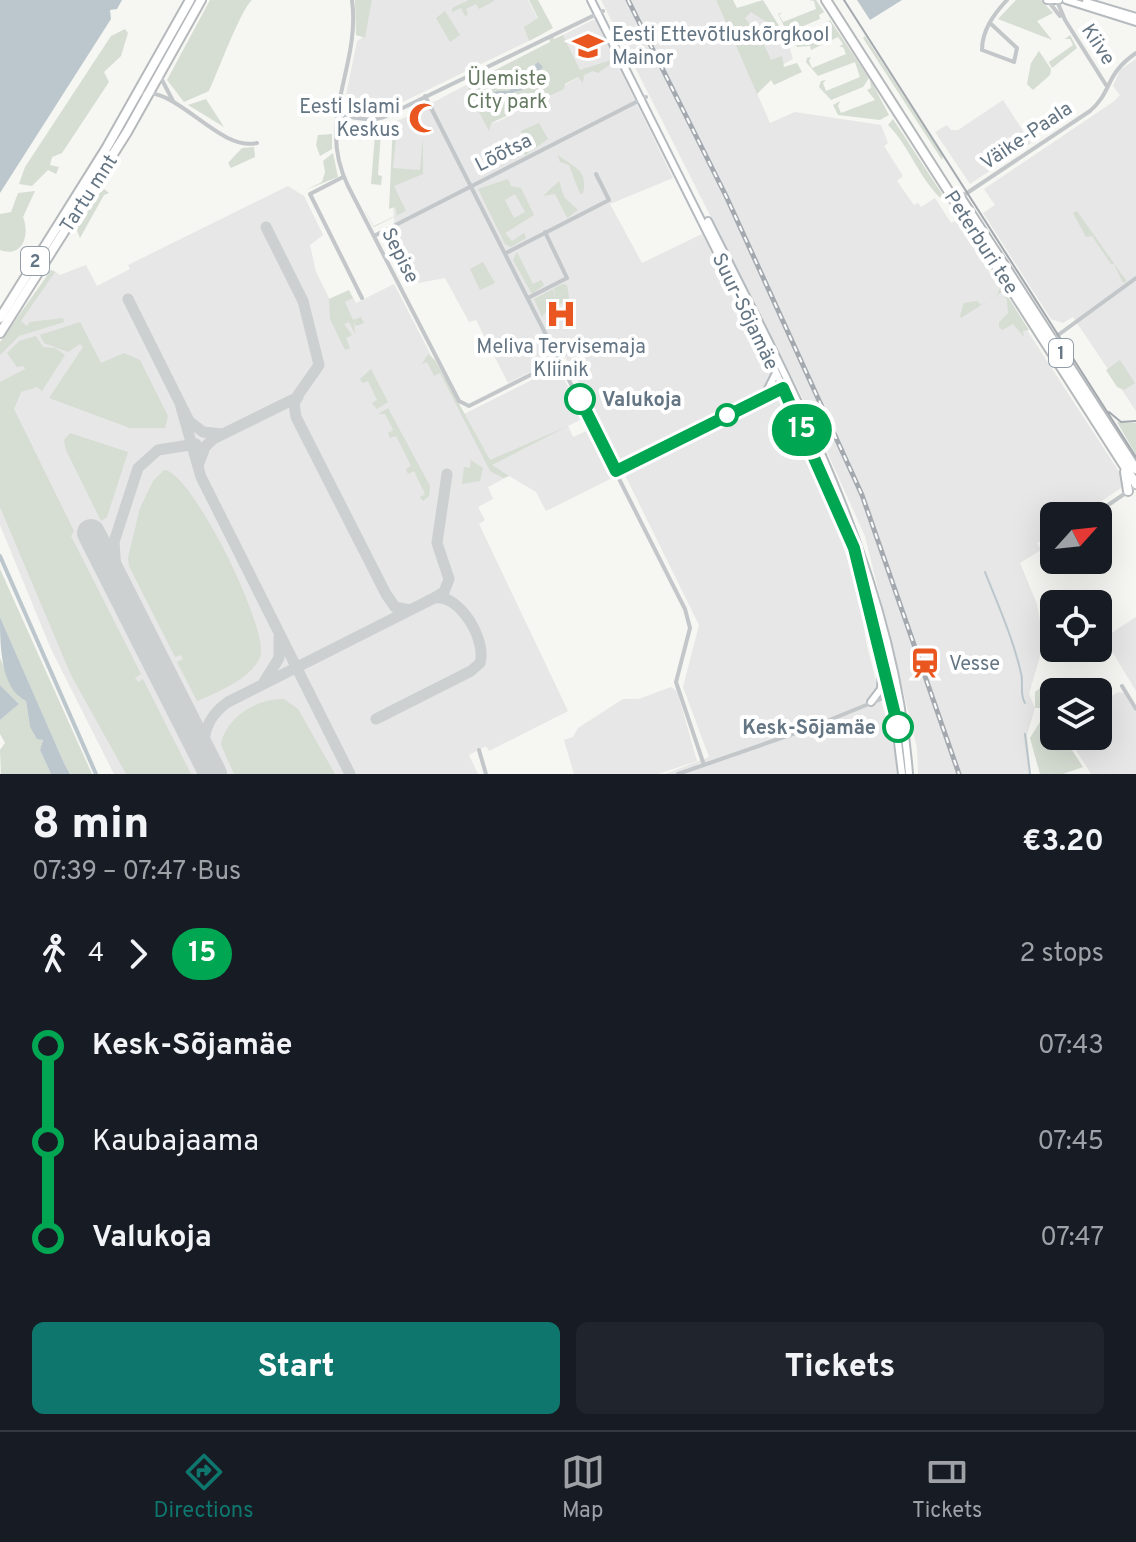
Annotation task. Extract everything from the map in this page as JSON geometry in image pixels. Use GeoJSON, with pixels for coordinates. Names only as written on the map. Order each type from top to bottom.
{"type":"FeatureCollection","features":[{"type":"Feature","properties":{"kind":"highway","name":"Tartu mnt"},"geometry":{"type":"LineString","coordinates":[[0,318],[139,94],[190,0]]}},
{"type":"Feature","properties":{"kind":"highway","name":"Tartu mnt"},"geometry":{"type":"LineString","coordinates":[[0,333],[150,93],[201,0]]}},
{"type":"Feature","properties":{"kind":"highway","name":"Peterburi tee"},"geometry":{"type":"LineString","coordinates":[[826,0],[1136,469]]}},
{"type":"Feature","properties":{"kind":"highway","name":"Peterburi tee"},"geometry":{"type":"LineString","coordinates":[[1049,341],[1122,459],[1133,487]]}},
{"type":"Feature","properties":{"kind":"main road","name":"Suur-Sõjamäe"},"geometry":{"type":"LineString","coordinates":[[591,0],[644,98],[852,523],[894,693],[909,774]]}},
{"type":"Feature","properties":{"kind":"main road"},"geometry":{"type":"LineString","coordinates":[[1066,0],[1136,20]]}},
{"type":"Feature","properties":{"kind":"main road"},"geometry":{"type":"LineString","coordinates":[[1080,0],[1136,20]]}},
{"type":"Feature","properties":{"kind":"main road","name":"Suur-Sõjamäe"},"geometry":{"type":"LineString","coordinates":[[705,222],[775,371],[786,387],[846,526],[894,693],[902,774]]}},
{"type":"Feature","properties":{"kind":"main road"},"geometry":{"type":"LineString","coordinates":[[764,397],[773,385],[775,371]]}},
{"type":"Feature","properties":{"kind":"main road"},"geometry":{"type":"LineString","coordinates":[[871,702],[881,689],[883,659]]}},
{"type":"Feature","properties":{"kind":"street","name":"Sepise"},"geometry":{"type":"LineString","coordinates":[[352,0],[351,51],[335,115],[335,145],[344,177],[459,401],[466,407],[560,360]]}},
{"type":"Feature","properties":{"kind":"street"},"geometry":{"type":"LineString","coordinates":[[990,23],[1017,48],[1014,62],[982,50],[982,39],[990,23],[1007,0]]}},
{"type":"Feature","properties":{"kind":"street","name":"Kiive"},"geometry":{"type":"LineString","coordinates":[[1054,1],[1106,85]]}},
{"type":"Feature","properties":{"kind":"street"},"geometry":{"type":"LineString","coordinates":[[335,115],[379,119],[600,12]]}},
{"type":"Feature","properties":{"kind":"street","name":"Väike-Paala"},"geometry":{"type":"LineString","coordinates":[[955,197],[1090,111],[1116,68],[1136,53]]}},
{"type":"Feature","properties":{"kind":"street"},"geometry":{"type":"LineString","coordinates":[[161,73],[162,86],[177,106]]}},
{"type":"Feature","properties":{"kind":"street"},"geometry":{"type":"LineString","coordinates":[[139,94],[150,93],[177,106],[236,142],[257,143]]}},
{"type":"Feature","properties":{"kind":"street"},"geometry":{"type":"LineString","coordinates":[[425,96],[690,620],[676,682],[704,765]]}},
{"type":"Feature","properties":{"kind":"street","name":"Lõõtsa"},"geometry":{"type":"LineString","coordinates":[[374,236],[644,98]]}},
{"type":"Feature","properties":{"kind":"street"},"geometry":{"type":"LineString","coordinates":[[506,253],[609,200],[596,174]]}},
{"type":"Feature","properties":{"kind":"street"},"geometry":{"type":"LineString","coordinates":[[344,177],[310,194],[362,298]]}},
{"type":"Feature","properties":{"kind":"street"},"geometry":{"type":"LineString","coordinates":[[528,298],[567,278],[545,232]]}},
{"type":"Feature","properties":{"kind":"street"},"geometry":{"type":"LineString","coordinates":[[1049,341],[1136,278]]}},
{"type":"Feature","properties":{"kind":"street"},"geometry":{"type":"LineString","coordinates":[[616,471],[786,387]]}},
{"type":"Feature","properties":{"kind":"street"},"geometry":{"type":"LineString","coordinates":[[1112,502],[1133,487]]}},
{"type":"Feature","properties":{"kind":"street"},"geometry":{"type":"LineString","coordinates":[[1122,686],[1136,709]]}},
{"type":"Feature","properties":{"kind":"street"},"geometry":{"type":"LineString","coordinates":[[678,774],[810,728],[894,693]]}},
{"type":"Feature","properties":{"kind":"street"},"geometry":{"type":"LineString","coordinates":[[479,750],[486,774]]}},
{"type":"Feature","properties":{"kind":"shaded area"},"geometry":{"type":"Polygon","coordinates":[[[0,0],[122,0],[117,9],[110,10],[111,19],[0,193],[0,0]]]}},
{"type":"Feature","properties":{"kind":"shaded area"},"geometry":{"type":"Polygon","coordinates":[[[372,0],[528,0],[545,33],[384,111],[350,112],[344,105],[357,41],[365,36],[372,0]]]}},
{"type":"Feature","properties":{"kind":"shaded area"},"geometry":{"type":"Polygon","coordinates":[[[601,0],[716,0],[770,123],[795,112],[881,125],[888,143],[884,146],[903,176],[897,181],[914,205],[918,203],[921,207],[935,198],[951,223],[956,221],[1127,484],[1100,502],[1040,502],[1040,541],[1037,543],[1040,551],[1020,563],[1037,604],[1040,621],[1040,656],[1029,694],[1035,708],[1027,735],[1031,774],[918,774],[917,748],[865,536],[804,401],[601,0]]]}},
{"type":"Feature","properties":{"kind":"shaded area"},"geometry":{"type":"Polygon","coordinates":[[[857,0],[902,0],[870,20],[857,0]]]}},
{"type":"Feature","properties":{"kind":"shaded area"},"geometry":{"type":"Polygon","coordinates":[[[765,6],[787,40],[793,59],[766,74],[738,8],[765,6]]]}},
{"type":"Feature","properties":{"kind":"shaded area"},"geometry":{"type":"Polygon","coordinates":[[[595,19],[673,178],[610,204],[642,263],[702,234],[763,356],[833,516],[857,588],[867,646],[897,761],[897,774],[665,774],[709,757],[683,687],[699,625],[587,398],[564,355],[508,383],[476,320],[469,322],[445,278],[418,283],[396,239],[391,185],[398,121],[468,84],[488,123],[497,122],[582,75],[563,35],[595,19]]]}},
{"type":"Feature","properties":{"kind":"shaded area"},"geometry":{"type":"Polygon","coordinates":[[[1136,59],[1136,411],[1073,317],[1063,323],[1051,319],[983,213],[995,205],[984,189],[1113,102],[1120,95],[1113,86],[1120,70],[1136,59]]]}},
{"type":"Feature","properties":{"kind":"shaded area"},"geometry":{"type":"Polygon","coordinates":[[[538,62],[543,67],[522,90],[514,92],[494,108],[483,106],[485,97],[497,91],[509,91],[538,62]]]}},
{"type":"Feature","properties":{"kind":"shaded area"},"geometry":{"type":"Polygon","coordinates":[[[1003,100],[1031,143],[970,184],[935,132],[947,125],[951,130],[958,130],[1003,100]]]}},
{"type":"Feature","properties":{"kind":"shaded area"},"geometry":{"type":"Polygon","coordinates":[[[288,186],[304,196],[323,235],[310,245],[316,272],[333,306],[353,297],[356,303],[394,284],[462,415],[554,369],[560,371],[584,418],[568,426],[573,437],[589,430],[614,477],[546,511],[536,492],[509,476],[488,487],[493,499],[478,507],[485,520],[479,524],[568,711],[489,751],[486,746],[469,755],[478,774],[114,774],[51,649],[0,525],[0,343],[53,270],[60,275],[86,265],[97,286],[130,269],[128,265],[288,186]]]}},
{"type":"Feature","properties":{"kind":"shaded area"},"geometry":{"type":"Polygon","coordinates":[[[0,617],[70,774],[51,774],[40,750],[43,740],[37,739],[30,727],[26,701],[17,695],[6,676],[0,617]]]}},
{"type":"Feature","properties":{"kind":"shaded area"},"geometry":{"type":"Polygon","coordinates":[[[1136,617],[1136,691],[1112,651],[1112,633],[1136,617]]]}},
{"type":"Feature","properties":{"kind":"shaded area"},"geometry":{"type":"Polygon","coordinates":[[[0,685],[19,704],[0,720],[0,685]]]}},
{"type":"Feature","properties":{"kind":"shaded area"},"geometry":{"type":"Polygon","coordinates":[[[671,687],[677,691],[697,761],[658,774],[574,774],[564,740],[573,737],[578,728],[623,699],[639,699],[671,687]]]}},
{"type":"Feature","properties":{"kind":"shaded area"},"geometry":{"type":"Polygon","coordinates":[[[1124,693],[1136,713],[1136,774],[1091,774],[1076,750],[1112,750],[1112,696],[1124,693]]]}},
{"type":"Feature","properties":{"kind":"green space"},"geometry":{"type":"Polygon","coordinates":[[[210,0],[252,0],[236,28],[209,91],[184,102],[167,80],[210,0]]]}},
{"type":"Feature","properties":{"kind":"green space"},"geometry":{"type":"Polygon","coordinates":[[[355,0],[372,0],[365,38],[356,35],[355,0]]]}},
{"type":"Feature","properties":{"kind":"green space"},"geometry":{"type":"Polygon","coordinates":[[[469,0],[494,1],[479,9],[476,4],[466,9],[468,14],[465,16],[461,8],[452,12],[452,8],[469,0]]]}},
{"type":"Feature","properties":{"kind":"green space"},"geometry":{"type":"Polygon","coordinates":[[[529,0],[538,0],[553,28],[529,41],[524,27],[538,18],[529,0]]]}},
{"type":"Feature","properties":{"kind":"green space"},"geometry":{"type":"Polygon","coordinates":[[[716,0],[733,0],[737,8],[763,0],[784,34],[779,34],[775,27],[751,12],[745,18],[758,35],[755,39],[761,38],[771,60],[782,56],[784,67],[797,63],[802,72],[774,85],[771,80],[757,94],[716,0]]]}},
{"type":"Feature","properties":{"kind":"green space"},"geometry":{"type":"Polygon","coordinates":[[[809,0],[816,0],[824,12],[819,15],[820,19],[791,31],[790,27],[785,28],[778,14],[782,12],[779,15],[783,22],[816,9],[814,1],[809,0]]]}},
{"type":"Feature","properties":{"kind":"green space"},"geometry":{"type":"Polygon","coordinates":[[[1016,0],[1041,0],[1053,13],[1037,21],[1052,40],[998,19],[1016,0]]]}},
{"type":"Feature","properties":{"kind":"green space"},"geometry":{"type":"Polygon","coordinates":[[[445,11],[460,35],[450,42],[436,18],[445,11]]]}},
{"type":"Feature","properties":{"kind":"green space"},"geometry":{"type":"Polygon","coordinates":[[[830,20],[869,78],[863,87],[831,100],[819,87],[821,81],[826,80],[823,83],[826,91],[860,77],[855,62],[818,76],[806,62],[807,58],[811,57],[812,68],[846,54],[843,47],[839,47],[843,44],[838,37],[811,50],[810,46],[797,47],[793,37],[797,33],[797,45],[831,32],[828,24],[824,23],[830,20]]]}},
{"type":"Feature","properties":{"kind":"green space"},"geometry":{"type":"Polygon","coordinates":[[[125,29],[128,33],[121,56],[104,72],[109,82],[62,153],[52,157],[50,165],[59,167],[56,174],[48,170],[32,186],[19,184],[25,167],[111,36],[125,29]]]}},
{"type":"Feature","properties":{"kind":"green space","name":"Ülemiste City park"},"geometry":{"type":"Polygon","coordinates":[[[553,34],[554,39],[563,35],[580,70],[611,60],[612,63],[598,73],[593,71],[584,75],[583,83],[578,77],[565,84],[564,89],[491,123],[489,131],[468,84],[550,42],[548,36],[553,34]]]}},
{"type":"Feature","properties":{"kind":"green space"},"geometry":{"type":"Polygon","coordinates":[[[1070,35],[1077,48],[1052,68],[1045,55],[1049,62],[1073,45],[1070,39],[1065,39],[1070,35]]]}},
{"type":"Feature","properties":{"kind":"green space"},"geometry":{"type":"Polygon","coordinates":[[[865,36],[943,156],[942,160],[863,38],[865,36]]]}},
{"type":"Feature","properties":{"kind":"green space"},"geometry":{"type":"Polygon","coordinates":[[[1039,51],[1051,69],[1050,75],[1033,90],[1027,84],[1031,63],[1039,51]]]}},
{"type":"Feature","properties":{"kind":"green space"},"geometry":{"type":"Polygon","coordinates":[[[870,79],[889,115],[880,120],[838,115],[833,105],[840,101],[838,106],[841,113],[875,100],[867,90],[871,88],[870,79]]]}},
{"type":"Feature","properties":{"kind":"green space"},"geometry":{"type":"Polygon","coordinates":[[[206,99],[224,127],[188,105],[206,99]]]}},
{"type":"Feature","properties":{"kind":"green space"},"geometry":{"type":"Polygon","coordinates":[[[401,119],[398,121],[393,168],[420,170],[423,137],[423,174],[394,186],[406,211],[374,227],[362,206],[374,226],[397,215],[395,207],[389,209],[393,123],[401,119]]]}},
{"type":"Feature","properties":{"kind":"green space"},"geometry":{"type":"Polygon","coordinates":[[[893,119],[944,197],[943,200],[888,125],[893,119]]]}},
{"type":"Feature","properties":{"kind":"green space"},"geometry":{"type":"Polygon","coordinates":[[[539,123],[548,139],[525,155],[523,151],[529,148],[521,131],[539,123]]]}},
{"type":"Feature","properties":{"kind":"green space"},"geometry":{"type":"Polygon","coordinates":[[[389,125],[381,131],[378,175],[382,176],[381,185],[371,184],[375,135],[363,133],[361,144],[363,129],[376,130],[389,125]]]}},
{"type":"Feature","properties":{"kind":"green space"},"geometry":{"type":"Polygon","coordinates":[[[332,134],[332,149],[320,156],[316,145],[318,135],[332,134]]]}},
{"type":"Feature","properties":{"kind":"green space"},"geometry":{"type":"Polygon","coordinates":[[[254,147],[255,157],[231,168],[228,163],[242,148],[254,147]]]}},
{"type":"Feature","properties":{"kind":"green space"},"geometry":{"type":"Polygon","coordinates":[[[333,153],[338,177],[305,190],[322,182],[325,172],[323,161],[333,153]]]}},
{"type":"Feature","properties":{"kind":"green space"},"geometry":{"type":"Polygon","coordinates":[[[558,155],[582,174],[583,193],[580,194],[569,165],[560,162],[558,155]]]}},
{"type":"Feature","properties":{"kind":"green space"},"geometry":{"type":"Polygon","coordinates":[[[508,179],[511,186],[521,188],[534,215],[505,233],[512,241],[524,233],[526,238],[511,247],[505,244],[478,189],[508,179]],[[515,194],[505,200],[514,218],[525,212],[515,194]]]}},
{"type":"Feature","properties":{"kind":"green space"},"geometry":{"type":"Polygon","coordinates":[[[559,181],[564,197],[578,210],[567,218],[555,194],[543,196],[559,181]]]}},
{"type":"Feature","properties":{"kind":"green space"},"geometry":{"type":"Polygon","coordinates":[[[103,188],[109,193],[104,195],[80,238],[76,228],[103,188]]]}},
{"type":"Feature","properties":{"kind":"green space"},"geometry":{"type":"Polygon","coordinates":[[[35,191],[23,217],[26,231],[23,243],[14,251],[0,250],[0,214],[11,212],[18,193],[35,191]]]}},
{"type":"Feature","properties":{"kind":"green space"},"geometry":{"type":"Polygon","coordinates":[[[1077,211],[1127,281],[1123,283],[1114,264],[1092,236],[1086,237],[1073,213],[1077,211]]]}},
{"type":"Feature","properties":{"kind":"green space"},"geometry":{"type":"Polygon","coordinates":[[[517,252],[533,284],[541,280],[544,285],[532,294],[513,260],[517,252]]]}},
{"type":"Feature","properties":{"kind":"green space"},"geometry":{"type":"Polygon","coordinates":[[[483,262],[495,283],[480,290],[470,269],[483,262]]]}},
{"type":"Feature","properties":{"kind":"green space"},"geometry":{"type":"Polygon","coordinates":[[[51,270],[55,272],[21,321],[27,326],[30,322],[63,318],[64,322],[19,336],[0,355],[0,342],[51,270]]]}},
{"type":"Feature","properties":{"kind":"green space"},"geometry":{"type":"Polygon","coordinates":[[[567,285],[569,298],[551,311],[550,306],[542,317],[534,299],[553,289],[555,300],[554,288],[567,285]]]}},
{"type":"Feature","properties":{"kind":"green space"},"geometry":{"type":"Polygon","coordinates":[[[1001,286],[1029,330],[1023,331],[1024,337],[1013,324],[1002,330],[999,327],[999,322],[1008,313],[1007,300],[1002,292],[961,318],[960,316],[964,303],[977,301],[981,305],[997,295],[1001,286]]]}},
{"type":"Feature","properties":{"kind":"green space"},"geometry":{"type":"Polygon","coordinates":[[[349,290],[353,298],[345,302],[353,320],[361,317],[364,323],[356,326],[354,322],[355,334],[349,322],[344,324],[352,335],[346,338],[350,348],[345,350],[330,319],[329,299],[349,290]]]}},
{"type":"Feature","properties":{"kind":"green space"},"geometry":{"type":"Polygon","coordinates":[[[80,322],[101,363],[124,353],[140,360],[168,416],[165,428],[130,428],[49,398],[83,347],[80,344],[68,352],[44,343],[40,335],[80,322]]]}},
{"type":"Feature","properties":{"kind":"green space"},"geometry":{"type":"Polygon","coordinates":[[[36,336],[43,347],[55,348],[65,355],[42,391],[37,387],[21,392],[14,409],[74,531],[71,536],[141,674],[135,678],[138,682],[143,679],[191,774],[126,774],[71,675],[0,507],[0,382],[25,369],[24,366],[17,367],[7,353],[19,341],[36,336]]]}},
{"type":"Feature","properties":{"kind":"green space"},"geometry":{"type":"Polygon","coordinates":[[[428,354],[435,360],[490,460],[568,426],[492,465],[509,476],[503,478],[490,471],[440,373],[434,376],[427,362],[422,364],[428,354]]]}},
{"type":"Feature","properties":{"kind":"green space"},"geometry":{"type":"Polygon","coordinates":[[[1120,360],[1135,383],[1124,390],[1117,387],[1106,370],[1120,360]]]}},
{"type":"Feature","properties":{"kind":"green space"},"geometry":{"type":"Polygon","coordinates":[[[371,369],[388,402],[377,409],[372,403],[377,400],[368,381],[362,383],[360,379],[371,369]]]}},
{"type":"Feature","properties":{"kind":"green space"},"geometry":{"type":"Polygon","coordinates":[[[388,408],[430,486],[429,496],[423,501],[420,497],[425,494],[414,471],[408,474],[406,469],[411,466],[396,436],[390,438],[388,433],[393,430],[385,414],[378,414],[388,408]]]}},
{"type":"Feature","properties":{"kind":"green space"},"geometry":{"type":"Polygon","coordinates":[[[1117,422],[1136,423],[1136,455],[1117,422]]]}},
{"type":"Feature","properties":{"kind":"green space"},"geometry":{"type":"Polygon","coordinates":[[[70,433],[128,452],[107,517],[101,521],[66,450],[64,440],[70,433]]]}},
{"type":"Feature","properties":{"kind":"green space"},"geometry":{"type":"Polygon","coordinates":[[[471,460],[483,468],[480,481],[462,484],[464,467],[470,468],[471,460]]]}},
{"type":"Feature","properties":{"kind":"green space"},"geometry":{"type":"Polygon","coordinates":[[[164,470],[176,477],[209,523],[242,587],[260,642],[260,657],[250,672],[197,701],[177,662],[183,659],[181,655],[175,657],[129,566],[128,558],[140,508],[153,481],[164,470]]]}},
{"type":"Feature","properties":{"kind":"green space"},"geometry":{"type":"Polygon","coordinates":[[[0,569],[92,774],[70,774],[64,763],[0,617],[0,569]]]}},
{"type":"Feature","properties":{"kind":"green space"},"geometry":{"type":"Polygon","coordinates":[[[0,658],[18,696],[26,701],[30,727],[37,738],[43,740],[40,750],[51,774],[1,774],[0,750],[5,743],[0,734],[0,720],[19,704],[0,685],[0,658]]]}},
{"type":"Feature","properties":{"kind":"green space"},"geometry":{"type":"Polygon","coordinates":[[[1040,688],[1040,708],[1035,708],[1035,692],[1040,688]]]}},
{"type":"Feature","properties":{"kind":"green space"},"geometry":{"type":"Polygon","coordinates":[[[284,699],[298,709],[335,774],[234,774],[221,745],[229,726],[253,706],[284,699]]]}},
{"type":"Feature","properties":{"kind":"green space"},"geometry":{"type":"Polygon","coordinates":[[[1040,722],[1040,750],[1072,750],[1083,767],[1063,774],[1040,774],[1030,738],[1040,722]]]}},
{"type":"Feature","properties":{"kind":"waterway"},"geometry":{"type":"LineString","coordinates":[[0,556],[96,774]]}},
{"type":"Feature","properties":{"kind":"waterway"},"geometry":{"type":"LineString","coordinates":[[985,572],[1014,647],[1025,703]]}},
{"type":"Feature","properties":{"kind":"waterway"},"geometry":{"type":"LineString","coordinates":[[1025,734],[1030,774]]}},
{"type":"Feature","properties":{"kind":"taxiway"},"geometry":{"type":"LineString","coordinates":[[199,463],[205,447],[213,439],[296,398],[319,365],[303,301],[266,227]]}},
{"type":"Feature","properties":{"kind":"taxiway"},"geometry":{"type":"LineString","coordinates":[[128,299],[189,421],[203,432],[222,434]]}},
{"type":"Feature","properties":{"kind":"taxiway"},"geometry":{"type":"LineString","coordinates":[[298,397],[294,403],[296,417],[386,594],[395,607],[410,610]]}},
{"type":"Feature","properties":{"kind":"taxiway"},"geometry":{"type":"LineString","coordinates":[[181,407],[201,477],[350,774]]}},
{"type":"Feature","properties":{"kind":"taxiway"},"geometry":{"type":"LineString","coordinates":[[117,585],[114,542],[138,468],[158,450],[196,444]]}},
{"type":"Feature","properties":{"kind":"taxiway"},"geometry":{"type":"LineString","coordinates":[[434,598],[444,592],[449,579],[437,543],[447,474]]}},
{"type":"Feature","properties":{"kind":"taxiway"},"geometry":{"type":"LineString","coordinates":[[207,763],[204,745],[207,729],[214,714],[228,702],[434,598],[444,598],[453,603],[475,631],[480,663],[471,671],[376,719]]}},
{"type":"Feature","properties":{"kind":"taxiway"},"geometry":{"type":"LineString","coordinates":[[264,682],[279,658],[279,637]]}},
{"type":"Feature","properties":{"kind":"runway"},"geometry":{"type":"LineString","coordinates":[[91,533],[213,774]]}},
{"type":"Feature","properties":{"kind":"tram line"},"geometry":{"type":"LineString","coordinates":[[844,0],[1136,457]]}},
{"type":"Feature","properties":{"kind":"tram line"},"geometry":{"type":"LineString","coordinates":[[1109,412],[1121,422],[1136,421]]}},
{"type":"Feature","properties":{"kind":"railway"},"geometry":{"type":"LineString","coordinates":[[628,0],[726,196],[862,495],[959,774]]}},
{"type":"Feature","properties":{"kind":"bus line","name":"15"},"geometry":{"type":"LineString","coordinates":[[580,399],[616,471],[783,388],[854,548],[898,727]]}},
{"type":"Feature","properties":{"kind":"place","name":"Eesti Ettevõtluskõrgkool Mainor"},"geometry":{"type":"Point","coordinates":[588,46]}},
{"type":"Feature","properties":{"kind":"place","name":"Eesti Islami Keskus"},"geometry":{"type":"Point","coordinates":[424,118]}},
{"type":"Feature","properties":{"kind":"place","name":"Meliva Tervisemaja Kliinik"},"geometry":{"type":"Point","coordinates":[561,314]}},
{"type":"Feature","properties":{"kind":"place","name":"Valukoja"},"geometry":{"type":"Point","coordinates":[580,399]}},
{"type":"Feature","properties":{"kind":"place","name":"Vesse"},"geometry":{"type":"Point","coordinates":[925,663]}},
{"type":"Feature","properties":{"kind":"place","name":"Kesk-Sõjamäe"},"geometry":{"type":"Point","coordinates":[898,727]}}]}
